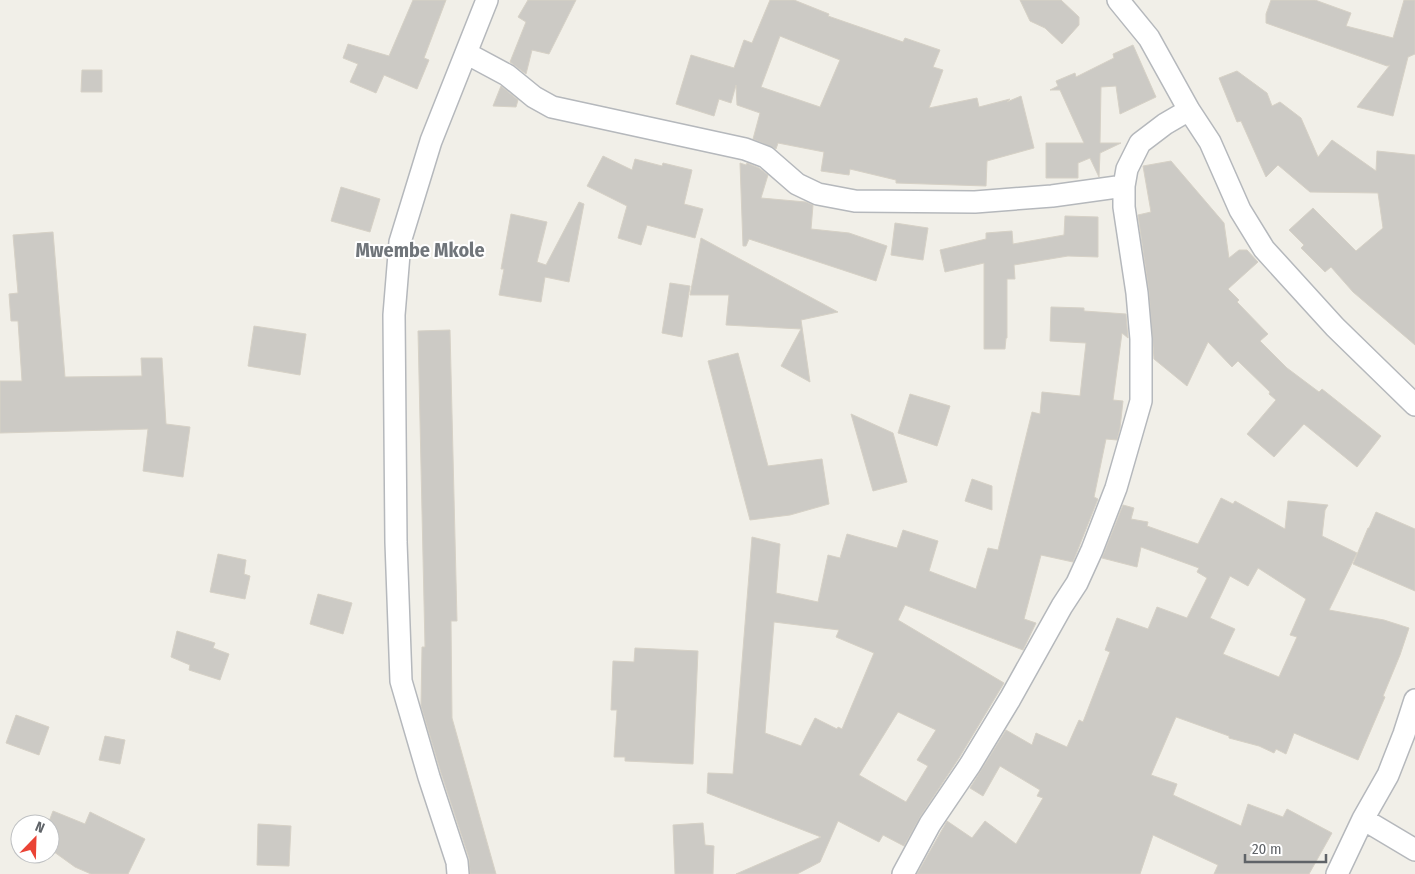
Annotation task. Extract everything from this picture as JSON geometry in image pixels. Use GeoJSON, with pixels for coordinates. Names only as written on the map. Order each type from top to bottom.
{"type":"FeatureCollection","features":[{"type":"Feature","properties":{"kind":"street"},"geometry":{"type":"LineString","coordinates":[[458,874],[457,862],[429,777],[401,681],[396,542],[394,315],[400,242],[431,141],[487,0]]}},
{"type":"Feature","properties":{"kind":"street"},"geometry":{"type":"LineString","coordinates":[[1118,0],[1149,38],[1189,110],[1210,142],[1240,210],[1264,249],[1336,327],[1415,405]]}},
{"type":"Feature","properties":{"kind":"street"},"geometry":{"type":"LineString","coordinates":[[466,53],[507,76],[534,97],[552,107],[744,149],[766,157],[797,184],[818,194],[855,200],[975,202],[1052,196],[1124,186]]}},
{"type":"Feature","properties":{"kind":"street"},"geometry":{"type":"LineString","coordinates":[[903,874],[930,824],[970,765],[1077,583],[1116,488],[1141,401],[1141,339],[1138,302],[1124,206],[1124,186],[1127,169],[1140,143],[1165,124],[1189,110]]}},
{"type":"Feature","properties":{"kind":"street"},"geometry":{"type":"LineString","coordinates":[[1337,874],[1363,819],[1388,775],[1415,700]]}},
{"type":"Feature","properties":{"kind":"street"},"geometry":{"type":"LineString","coordinates":[[1363,819],[1415,850]]}},
{"type":"Feature","properties":{"kind":"building"},"geometry":{"type":"Polygon","coordinates":[[[413,0],[446,0],[424,58],[429,60],[417,89],[384,75],[376,93],[350,82],[358,64],[343,58],[348,44],[389,56],[413,0]]]}},
{"type":"Feature","properties":{"kind":"building"},"geometry":{"type":"Polygon","coordinates":[[[528,0],[576,0],[549,54],[532,50],[526,74],[510,62],[526,22],[518,17],[528,0]]]}},
{"type":"Feature","properties":{"kind":"building"},"geometry":{"type":"Polygon","coordinates":[[[770,0],[794,0],[829,14],[828,16],[903,42],[905,38],[940,50],[933,67],[943,70],[929,108],[977,98],[979,107],[1010,99],[1007,102],[1021,96],[1034,148],[987,161],[986,186],[896,183],[896,180],[850,169],[849,175],[821,171],[824,152],[778,143],[776,149],[753,139],[760,113],[737,105],[736,85],[731,103],[719,99],[714,116],[676,104],[691,55],[734,68],[744,40],[752,43],[770,0]],[[780,36],[761,87],[820,107],[840,60],[780,36]]]}},
{"type":"Feature","properties":{"kind":"building"},"geometry":{"type":"Polygon","coordinates":[[[1020,0],[1061,0],[1079,17],[1079,25],[1062,44],[1045,28],[1030,21],[1020,0]]]}},
{"type":"Feature","properties":{"kind":"building"},"geometry":{"type":"Polygon","coordinates":[[[1271,0],[1315,0],[1351,13],[1346,26],[1393,38],[1404,0],[1415,0],[1415,54],[1408,57],[1393,116],[1357,107],[1390,65],[1387,66],[1266,23],[1266,14],[1271,0]]]}},
{"type":"Feature","properties":{"kind":"building"},"geometry":{"type":"Polygon","coordinates":[[[1133,45],[1156,97],[1120,114],[1116,86],[1101,87],[1100,143],[1121,143],[1100,153],[1099,177],[1090,158],[1078,163],[1078,178],[1046,178],[1046,143],[1084,143],[1060,90],[1050,90],[1058,86],[1056,81],[1075,73],[1076,77],[1114,58],[1113,54],[1133,45]]]}},
{"type":"Feature","properties":{"kind":"building"},"geometry":{"type":"Polygon","coordinates":[[[82,70],[102,70],[102,92],[81,92],[82,70]]]}},
{"type":"Feature","properties":{"kind":"building"},"geometry":{"type":"Polygon","coordinates":[[[1237,71],[1267,93],[1272,106],[1280,102],[1301,118],[1318,157],[1332,140],[1376,171],[1377,151],[1415,155],[1415,345],[1353,292],[1331,267],[1325,272],[1301,248],[1304,245],[1289,230],[1313,208],[1356,251],[1383,228],[1378,193],[1310,192],[1278,165],[1266,177],[1241,121],[1237,122],[1219,78],[1237,71]]]}},
{"type":"Feature","properties":{"kind":"building"},"geometry":{"type":"Polygon","coordinates":[[[501,86],[518,100],[516,107],[493,106],[501,86]]]}},
{"type":"Feature","properties":{"kind":"building"},"geometry":{"type":"Polygon","coordinates":[[[603,156],[632,170],[635,159],[662,166],[663,163],[692,170],[684,204],[703,209],[695,238],[647,225],[641,245],[618,238],[627,206],[587,186],[603,156]]]}},
{"type":"Feature","properties":{"kind":"building"},"geometry":{"type":"Polygon","coordinates":[[[1171,161],[1224,223],[1229,258],[1239,250],[1247,250],[1258,262],[1228,289],[1239,300],[1237,302],[1268,334],[1260,341],[1287,368],[1319,392],[1322,389],[1381,436],[1357,467],[1304,424],[1274,457],[1247,434],[1276,400],[1238,361],[1232,367],[1208,342],[1187,386],[1154,359],[1149,292],[1138,215],[1151,212],[1143,166],[1171,161]]]}},
{"type":"Feature","properties":{"kind":"building"},"geometry":{"type":"Polygon","coordinates":[[[740,163],[746,165],[747,163],[759,168],[768,175],[761,198],[806,202],[813,205],[811,229],[849,233],[887,246],[876,281],[749,239],[746,246],[743,246],[740,163]]]}},
{"type":"Feature","properties":{"kind":"building"},"geometry":{"type":"Polygon","coordinates":[[[341,187],[380,199],[370,232],[331,221],[341,187]]]}},
{"type":"Feature","properties":{"kind":"building"},"geometry":{"type":"Polygon","coordinates":[[[579,202],[584,204],[569,282],[545,277],[541,302],[499,295],[504,269],[501,269],[511,214],[547,222],[537,262],[546,265],[579,202]]]}},
{"type":"Feature","properties":{"kind":"building"},"geometry":{"type":"Polygon","coordinates":[[[1065,216],[1098,217],[1098,257],[1068,256],[1014,265],[1015,279],[1007,279],[1007,338],[1005,349],[984,349],[984,263],[945,272],[940,250],[986,239],[986,233],[1012,231],[1013,244],[1064,235],[1065,216]]]}},
{"type":"Feature","properties":{"kind":"building"},"geometry":{"type":"Polygon","coordinates":[[[895,223],[928,228],[923,260],[891,255],[895,223]]]}},
{"type":"Feature","properties":{"kind":"building"},"geometry":{"type":"Polygon","coordinates":[[[53,232],[65,377],[142,376],[141,358],[162,358],[166,424],[190,427],[183,477],[143,471],[148,429],[0,433],[0,381],[22,381],[18,321],[11,321],[9,294],[18,293],[13,235],[53,232]]]}},
{"type":"Feature","properties":{"kind":"building"},"geometry":{"type":"Polygon","coordinates":[[[701,238],[838,312],[801,320],[810,382],[781,366],[801,329],[726,325],[729,295],[690,295],[701,238]]]}},
{"type":"Feature","properties":{"kind":"building"},"geometry":{"type":"Polygon","coordinates":[[[670,283],[690,286],[682,337],[662,333],[670,283]]]}},
{"type":"Feature","properties":{"kind":"building"},"geometry":{"type":"Polygon","coordinates":[[[1051,307],[1084,308],[1084,311],[1126,314],[1128,338],[1122,333],[1113,400],[1123,401],[1120,428],[1117,440],[1106,439],[1094,497],[1098,499],[1073,562],[1041,555],[1024,619],[1036,623],[1023,650],[905,605],[898,620],[1004,683],[959,758],[920,817],[904,846],[883,835],[879,842],[838,821],[820,862],[797,874],[736,874],[821,837],[707,793],[708,773],[733,774],[752,537],[780,544],[776,593],[818,602],[828,555],[840,558],[847,534],[897,548],[903,530],[938,541],[929,571],[976,589],[988,548],[998,550],[1032,412],[1040,414],[1042,392],[1080,396],[1086,343],[1050,341],[1051,307]],[[774,622],[765,733],[801,746],[815,718],[837,729],[838,727],[842,729],[874,653],[836,637],[839,630],[774,622]],[[898,712],[859,775],[906,802],[928,766],[917,760],[936,730],[898,712]]]}},
{"type":"Feature","properties":{"kind":"building"},"geometry":{"type":"Polygon","coordinates":[[[254,326],[306,334],[300,375],[248,366],[254,326]]]}},
{"type":"Feature","properties":{"kind":"building"},"geometry":{"type":"Polygon","coordinates":[[[450,330],[457,621],[451,621],[452,718],[496,874],[470,874],[469,858],[421,706],[422,647],[425,647],[418,331],[450,330]]]}},
{"type":"Feature","properties":{"kind":"building"},"geometry":{"type":"Polygon","coordinates":[[[738,353],[768,466],[822,459],[829,504],[790,515],[750,520],[708,361],[738,353]]]}},
{"type":"Feature","properties":{"kind":"building"},"geometry":{"type":"Polygon","coordinates":[[[910,394],[950,406],[937,446],[898,433],[910,394]]]}},
{"type":"Feature","properties":{"kind":"building"},"geometry":{"type":"Polygon","coordinates":[[[851,414],[893,433],[907,482],[873,491],[851,414]]]}},
{"type":"Feature","properties":{"kind":"building"},"geometry":{"type":"Polygon","coordinates":[[[972,479],[992,486],[992,510],[965,501],[972,479]]]}},
{"type":"Feature","properties":{"kind":"building"},"geometry":{"type":"Polygon","coordinates":[[[1221,498],[1233,504],[1235,501],[1285,529],[1288,501],[1328,505],[1325,510],[1322,536],[1357,553],[1329,610],[1384,620],[1409,628],[1383,696],[1385,697],[1358,760],[1294,733],[1286,754],[1276,749],[1274,753],[1176,717],[1151,775],[1177,784],[1173,795],[1241,826],[1248,804],[1283,817],[1287,809],[1332,833],[1309,874],[1214,874],[1218,865],[1153,835],[1140,874],[917,874],[947,821],[972,838],[985,821],[1016,844],[1043,798],[1037,796],[1040,790],[1000,766],[983,796],[970,788],[1006,730],[1032,745],[1036,733],[1067,747],[1079,720],[1083,722],[1110,652],[1105,650],[1117,618],[1148,629],[1157,607],[1187,618],[1207,578],[1197,572],[1199,568],[1141,547],[1137,567],[1102,558],[1123,505],[1134,508],[1131,519],[1148,522],[1147,526],[1198,544],[1221,498]],[[1258,568],[1248,586],[1230,576],[1210,618],[1235,629],[1223,654],[1279,677],[1297,637],[1290,635],[1306,599],[1258,568]]]}},
{"type":"Feature","properties":{"kind":"building"},"geometry":{"type":"Polygon","coordinates":[[[1376,512],[1415,529],[1415,591],[1353,564],[1376,512]]]}},
{"type":"Feature","properties":{"kind":"building"},"geometry":{"type":"Polygon","coordinates":[[[218,554],[246,560],[244,574],[250,576],[245,599],[210,592],[218,554]]]}},
{"type":"Feature","properties":{"kind":"building"},"geometry":{"type":"Polygon","coordinates":[[[318,594],[352,603],[343,634],[310,624],[318,594]]]}},
{"type":"Feature","properties":{"kind":"building"},"geometry":{"type":"Polygon","coordinates":[[[177,631],[215,643],[213,648],[229,654],[220,680],[189,670],[190,665],[171,657],[177,631]]]}},
{"type":"Feature","properties":{"kind":"building"},"geometry":{"type":"Polygon","coordinates":[[[635,648],[698,651],[693,764],[625,761],[625,757],[614,757],[617,710],[611,710],[613,661],[634,662],[635,648]]]}},
{"type":"Feature","properties":{"kind":"building"},"geometry":{"type":"Polygon","coordinates":[[[16,715],[49,727],[39,755],[6,743],[16,715]]]}},
{"type":"Feature","properties":{"kind":"building"},"geometry":{"type":"Polygon","coordinates":[[[105,736],[125,740],[120,764],[99,760],[105,736]]]}},
{"type":"Feature","properties":{"kind":"building"},"geometry":{"type":"Polygon","coordinates":[[[53,811],[85,824],[90,812],[145,839],[128,874],[91,874],[75,867],[60,856],[60,814],[52,814],[53,811]]]}},
{"type":"Feature","properties":{"kind":"building"},"geometry":{"type":"Polygon","coordinates":[[[703,823],[705,845],[714,846],[713,874],[675,874],[673,825],[703,823]]]}},
{"type":"Feature","properties":{"kind":"building"},"geometry":{"type":"Polygon","coordinates":[[[258,824],[291,826],[289,866],[257,865],[258,824]]]}},
{"type":"Feature","properties":{"kind":"district","name":"Mwembe Mkole"},"geometry":{"type":"Point","coordinates":[420,250]}}]}
